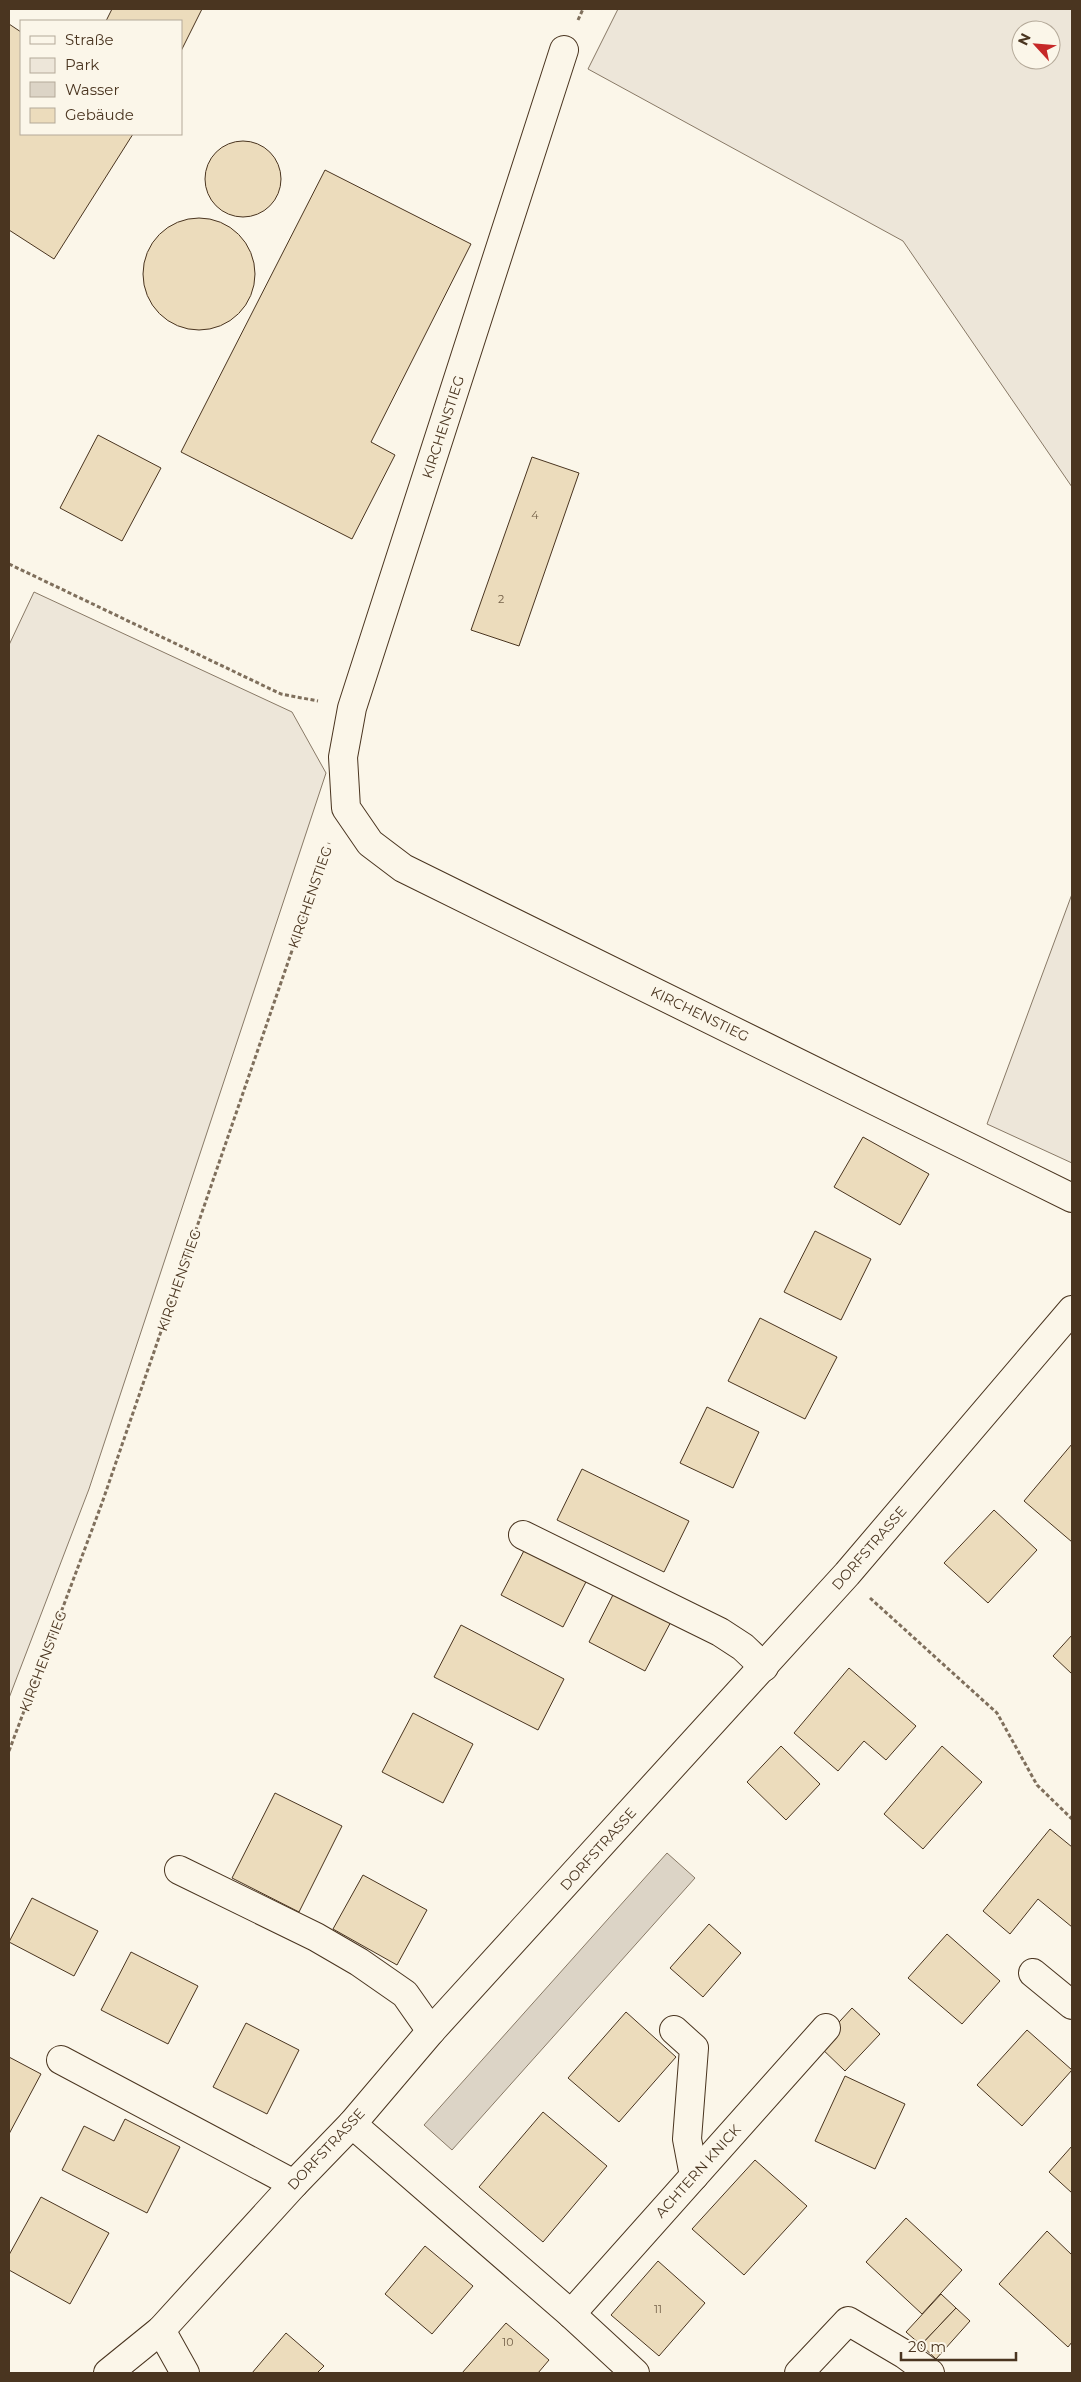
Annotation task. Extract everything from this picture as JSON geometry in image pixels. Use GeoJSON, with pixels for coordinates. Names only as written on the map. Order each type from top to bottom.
{"type":"FeatureCollection","features":[{"type":"Feature","properties":{"kind":"street","name":"KIRCHENSTIEG"},"geometry":{"type":"LineString","coordinates":[[564,50],[352,708],[343,757],[346,808],[370,843],[403,868],[1072,1198]]}},
{"type":"Feature","properties":{"kind":"street","name":"DORFSTRASSE"},"geometry":{"type":"LineString","coordinates":[[108,2373],[162,2330],[294,2184],[352,2124],[431,2031],[847,1574],[1072,1310]]}},
{"type":"Feature","properties":{"kind":"street"},"geometry":{"type":"LineString","coordinates":[[523,1535],[720,1632],[743,1646],[764,1667]]}},
{"type":"Feature","properties":{"kind":"street"},"geometry":{"type":"LineString","coordinates":[[179,1870],[316,1937],[359,1962],[405,1994],[431,2031]]}},
{"type":"Feature","properties":{"kind":"street"},"geometry":{"type":"LineString","coordinates":[[1033,1972],[1072,2005]]}},
{"type":"Feature","properties":{"kind":"street","name":"ACHTERN KNICK"},"geometry":{"type":"LineString","coordinates":[[571,2314],[826,2028]]}},
{"type":"Feature","properties":{"kind":"street"},"geometry":{"type":"LineString","coordinates":[[674,2030],[694,2048],[687,2139],[694,2176]]}},
{"type":"Feature","properties":{"kind":"street"},"geometry":{"type":"LineString","coordinates":[[61,2060],[294,2184]]}},
{"type":"Feature","properties":{"kind":"street"},"geometry":{"type":"LineString","coordinates":[[352,2124],[571,2314],[635,2373]]}},
{"type":"Feature","properties":{"kind":"street"},"geometry":{"type":"LineString","coordinates":[[807,2365],[848,2321],[904,2354],[930,2373]]}},
{"type":"Feature","properties":{"kind":"street"},"geometry":{"type":"LineString","coordinates":[[162,2330],[185,2373]]}},
{"type":"Feature","properties":{"kind":"path"},"geometry":{"type":"LineString","coordinates":[[9,564],[281,694],[352,708]]}},
{"type":"Feature","properties":{"kind":"path","name":"KIRCHENSTIEG"},"geometry":{"type":"LineString","coordinates":[[9,1751],[102,1503],[329,842],[346,808]]}},
{"type":"Feature","properties":{"kind":"path"},"geometry":{"type":"LineString","coordinates":[[847,1574],[871,1599],[998,1713],[1037,1785],[1072,1819]]}},
{"type":"Feature","properties":{"kind":"green space"},"geometry":{"type":"Polygon","coordinates":[[[618,9],[1072,9],[1072,487],[903,241],[588,69],[618,9]]]}},
{"type":"Feature","properties":{"kind":"green space"},"geometry":{"type":"Polygon","coordinates":[[[34,592],[292,712],[326,773],[89,1489],[9,1698],[9,645],[34,592]]]}},
{"type":"Feature","properties":{"kind":"green space"},"geometry":{"type":"Polygon","coordinates":[[[1072,894],[1072,1163],[987,1124],[1072,894]]]}},
{"type":"Feature","properties":{"kind":"water"},"geometry":{"type":"Polygon","coordinates":[[[667,1853],[695,1878],[452,2150],[424,2125],[667,1853]]]}},
{"type":"Feature","properties":{"kind":"building"},"geometry":{"type":"Polygon","coordinates":[[[112,9],[202,9],[182,49],[182,20],[106,20],[112,9]]]}},
{"type":"Feature","properties":{"kind":"building"},"geometry":{"type":"Polygon","coordinates":[[[9,24],[20,31],[20,135],[132,135],[54,259],[9,230],[9,24]]]}},
{"type":"Feature","properties":{"kind":"building"},"geometry":{"type":"Polygon","coordinates":[[[243,141],[258,144],[270,152],[278,164],[281,179],[278,194],[270,206],[258,214],[243,217],[228,214],[216,206],[208,194],[205,179],[208,164],[216,152],[228,144],[243,141]]]}},
{"type":"Feature","properties":{"kind":"building"},"geometry":{"type":"Polygon","coordinates":[[[325,170],[471,244],[371,442],[395,455],[352,539],[181,452],[325,170]]]}},
{"type":"Feature","properties":{"kind":"building"},"geometry":{"type":"Polygon","coordinates":[[[199,218],[220,223],[238,235],[250,253],[255,274],[250,295],[238,313],[220,325],[199,330],[178,325],[160,313],[148,295],[143,274],[148,253],[160,235],[178,223],[199,218]]]}},
{"type":"Feature","properties":{"kind":"building"},"geometry":{"type":"Polygon","coordinates":[[[98,435],[161,468],[122,541],[60,508],[98,435]]]}},
{"type":"Feature","properties":{"kind":"building"},"geometry":{"type":"Polygon","coordinates":[[[532,457],[579,473],[519,646],[471,630],[532,457]]]}},
{"type":"Feature","properties":{"kind":"building"},"geometry":{"type":"Polygon","coordinates":[[[863,1137],[929,1174],[900,1225],[834,1187],[863,1137]]]}},
{"type":"Feature","properties":{"kind":"building"},"geometry":{"type":"Polygon","coordinates":[[[815,1231],[871,1259],[841,1320],[784,1292],[815,1231]]]}},
{"type":"Feature","properties":{"kind":"building"},"geometry":{"type":"Polygon","coordinates":[[[760,1318],[837,1357],[805,1419],[728,1381],[760,1318]]]}},
{"type":"Feature","properties":{"kind":"building"},"geometry":{"type":"Polygon","coordinates":[[[707,1407],[759,1432],[733,1488],[680,1463],[707,1407]]]}},
{"type":"Feature","properties":{"kind":"building"},"geometry":{"type":"Polygon","coordinates":[[[1072,1444],[1072,1542],[1024,1501],[1072,1444]]]}},
{"type":"Feature","properties":{"kind":"building"},"geometry":{"type":"Polygon","coordinates":[[[582,1469],[689,1521],[664,1572],[557,1520],[582,1469]]]}},
{"type":"Feature","properties":{"kind":"building"},"geometry":{"type":"Polygon","coordinates":[[[994,1510],[1037,1550],[988,1603],[944,1563],[994,1510]]]}},
{"type":"Feature","properties":{"kind":"building"},"geometry":{"type":"Polygon","coordinates":[[[528,1543],[590,1574],[563,1627],[501,1595],[528,1543]]]}},
{"type":"Feature","properties":{"kind":"building"},"geometry":{"type":"Polygon","coordinates":[[[617,1587],[674,1616],[645,1671],[589,1642],[617,1587]]]}},
{"type":"Feature","properties":{"kind":"building"},"geometry":{"type":"Polygon","coordinates":[[[461,1625],[564,1679],[538,1730],[434,1677],[461,1625]]]}},
{"type":"Feature","properties":{"kind":"building"},"geometry":{"type":"Polygon","coordinates":[[[1072,1635],[1072,1674],[1053,1656],[1072,1635]]]}},
{"type":"Feature","properties":{"kind":"building"},"geometry":{"type":"Polygon","coordinates":[[[849,1668],[916,1726],[886,1760],[864,1741],[838,1771],[794,1733],[849,1668]]]}},
{"type":"Feature","properties":{"kind":"building"},"geometry":{"type":"Polygon","coordinates":[[[413,1713],[473,1744],[443,1803],[382,1772],[413,1713]]]}},
{"type":"Feature","properties":{"kind":"building"},"geometry":{"type":"Polygon","coordinates":[[[781,1746],[820,1784],[786,1820],[747,1782],[781,1746]]]}},
{"type":"Feature","properties":{"kind":"building"},"geometry":{"type":"Polygon","coordinates":[[[942,1746],[982,1782],[923,1849],[884,1814],[942,1746]]]}},
{"type":"Feature","properties":{"kind":"building"},"geometry":{"type":"Polygon","coordinates":[[[275,1793],[342,1826],[299,1912],[232,1878],[275,1793]]]}},
{"type":"Feature","properties":{"kind":"building"},"geometry":{"type":"Polygon","coordinates":[[[1050,1829],[1072,1847],[1072,1927],[1038,1899],[1010,1934],[983,1911],[1050,1829]]]}},
{"type":"Feature","properties":{"kind":"building"},"geometry":{"type":"Polygon","coordinates":[[[363,1875],[427,1910],[397,1965],[333,1929],[363,1875]]]}},
{"type":"Feature","properties":{"kind":"building"},"geometry":{"type":"Polygon","coordinates":[[[32,1898],[98,1931],[74,1976],[9,1942],[32,1898]]]}},
{"type":"Feature","properties":{"kind":"building"},"geometry":{"type":"Polygon","coordinates":[[[709,1924],[741,1953],[703,1997],[670,1968],[709,1924]]]}},
{"type":"Feature","properties":{"kind":"building"},"geometry":{"type":"Polygon","coordinates":[[[947,1934],[1000,1981],[962,2024],[908,1978],[947,1934]]]}},
{"type":"Feature","properties":{"kind":"building"},"geometry":{"type":"Polygon","coordinates":[[[131,1952],[198,1986],[168,2044],[101,2010],[131,1952]]]}},
{"type":"Feature","properties":{"kind":"building"},"geometry":{"type":"Polygon","coordinates":[[[852,2008],[880,2034],[845,2071],[818,2045],[852,2008]]]}},
{"type":"Feature","properties":{"kind":"building"},"geometry":{"type":"Polygon","coordinates":[[[626,2012],[676,2057],[619,2122],[568,2078],[626,2012]]]}},
{"type":"Feature","properties":{"kind":"building"},"geometry":{"type":"Polygon","coordinates":[[[246,2023],[299,2050],[267,2114],[213,2087],[246,2023]]]}},
{"type":"Feature","properties":{"kind":"building"},"geometry":{"type":"Polygon","coordinates":[[[1027,2030],[1072,2070],[1022,2126],[977,2085],[1027,2030]]]}},
{"type":"Feature","properties":{"kind":"building"},"geometry":{"type":"Polygon","coordinates":[[[9,2057],[41,2074],[9,2134],[9,2057]]]}},
{"type":"Feature","properties":{"kind":"building"},"geometry":{"type":"Polygon","coordinates":[[[845,2076],[905,2104],[875,2169],[815,2141],[845,2076]]]}},
{"type":"Feature","properties":{"kind":"building"},"geometry":{"type":"Polygon","coordinates":[[[543,2112],[607,2166],[543,2242],[479,2187],[543,2112]]]}},
{"type":"Feature","properties":{"kind":"building"},"geometry":{"type":"Polygon","coordinates":[[[125,2119],[180,2147],[147,2213],[62,2170],[84,2126],[114,2141],[125,2119]]]}},
{"type":"Feature","properties":{"kind":"building"},"geometry":{"type":"Polygon","coordinates":[[[1072,2146],[1072,2193],[1049,2172],[1072,2146]]]}},
{"type":"Feature","properties":{"kind":"building"},"geometry":{"type":"Polygon","coordinates":[[[755,2160],[807,2206],[744,2275],[692,2229],[755,2160]]]}},
{"type":"Feature","properties":{"kind":"building"},"geometry":{"type":"Polygon","coordinates":[[[41,2197],[109,2233],[70,2304],[9,2270],[9,2255],[41,2197]]]}},
{"type":"Feature","properties":{"kind":"building"},"geometry":{"type":"Polygon","coordinates":[[[906,2218],[962,2270],[922,2314],[866,2262],[906,2218]]]}},
{"type":"Feature","properties":{"kind":"building"},"geometry":{"type":"Polygon","coordinates":[[[1047,2231],[1072,2255],[1072,2342],[1068,2347],[999,2284],[1047,2231]]]}},
{"type":"Feature","properties":{"kind":"building"},"geometry":{"type":"Polygon","coordinates":[[[425,2246],[473,2286],[432,2334],[385,2294],[425,2246]]]}},
{"type":"Feature","properties":{"kind":"building"},"geometry":{"type":"Polygon","coordinates":[[[658,2261],[705,2303],[659,2356],[611,2315],[658,2261]]]}},
{"type":"Feature","properties":{"kind":"building"},"geometry":{"type":"Polygon","coordinates":[[[941,2294],[956,2308],[921,2345],[906,2332],[941,2294]]]}},
{"type":"Feature","properties":{"kind":"building"},"geometry":{"type":"Polygon","coordinates":[[[956,2308],[970,2321],[936,2359],[921,2345],[956,2308]]]}},
{"type":"Feature","properties":{"kind":"building"},"geometry":{"type":"Polygon","coordinates":[[[506,2323],[549,2360],[538,2373],[462,2373],[506,2323]]]}},
{"type":"Feature","properties":{"kind":"building"},"geometry":{"type":"Polygon","coordinates":[[[286,2333],[324,2366],[317,2373],[252,2373],[286,2333]]]}}]}
